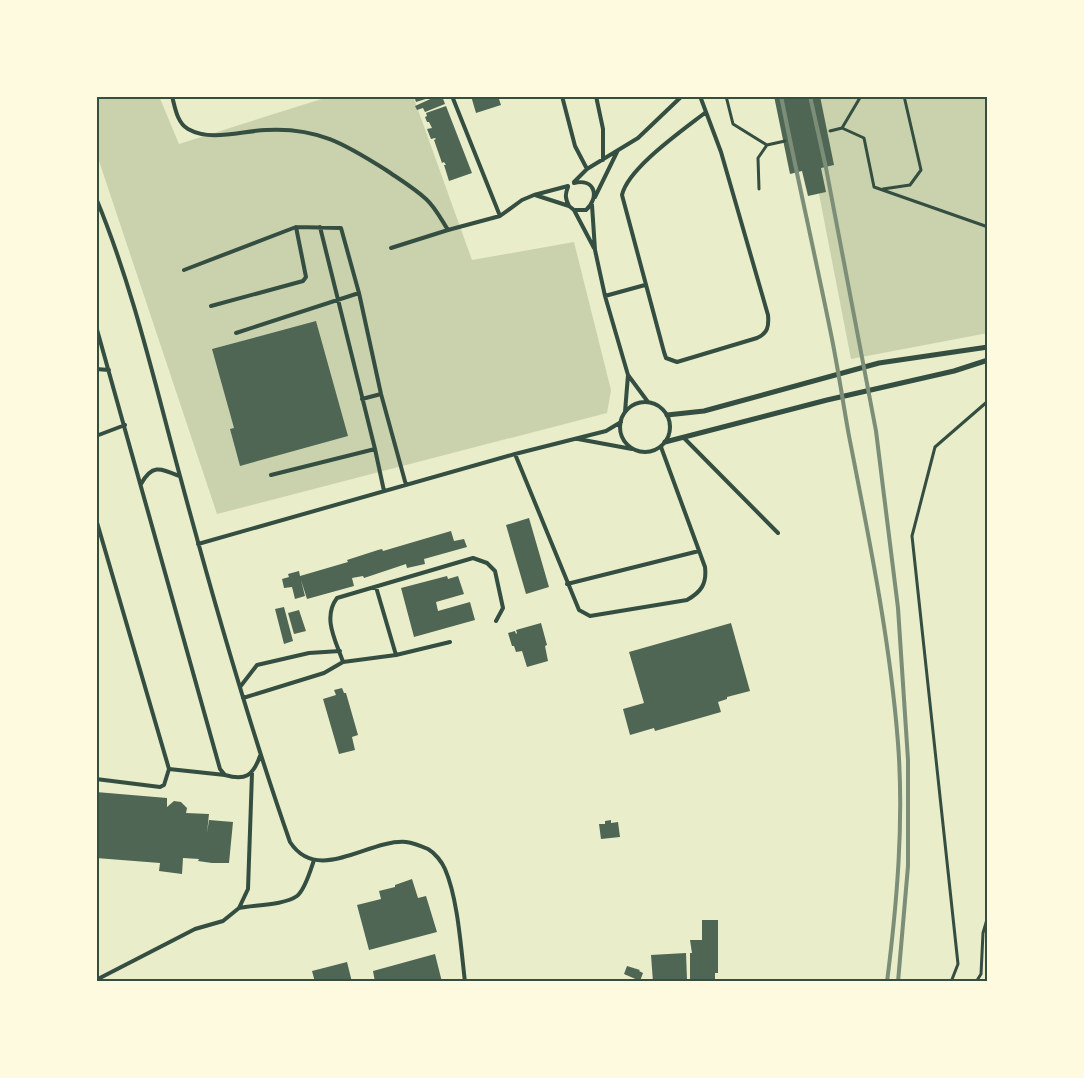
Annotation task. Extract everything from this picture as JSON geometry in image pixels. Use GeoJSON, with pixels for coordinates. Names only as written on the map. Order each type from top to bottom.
{"type":"FeatureCollection","features":[{"type":"Feature","properties":{"kind":"street"},"geometry":{"type":"LineString","coordinates":[[667,414],[704,411],[879,363],[988,347]]}},
{"type":"Feature","properties":{"kind":"street"},"geometry":{"type":"LineString","coordinates":[[663,444],[683,437],[827,400],[954,371],[988,360]]}},
{"type":"Feature","properties":{"kind":"lane"},"geometry":{"type":"LineString","coordinates":[[172,96],[177,115],[182,124],[187,129],[198,134],[216,136],[289,129],[330,138],[345,144],[426,199],[448,230]]}},
{"type":"Feature","properties":{"kind":"lane"},"geometry":{"type":"LineString","coordinates":[[452,96],[500,216]]}},
{"type":"Feature","properties":{"kind":"lane"},"geometry":{"type":"LineString","coordinates":[[562,96],[575,146],[587,169]]}},
{"type":"Feature","properties":{"kind":"lane"},"geometry":{"type":"LineString","coordinates":[[596,96],[603,129],[603,160]]}},
{"type":"Feature","properties":{"kind":"lane"},"geometry":{"type":"LineString","coordinates":[[392,248],[500,216],[522,200],[568,186],[587,169],[638,138],[682,96]]}},
{"type":"Feature","properties":{"kind":"lane"},"geometry":{"type":"LineString","coordinates":[[700,96],[706,112],[721,152],[768,315],[768,330],[757,338],[677,362],[666,358],[664,352],[622,202],[623,191],[625,185],[638,168],[706,112]]}},
{"type":"Feature","properties":{"kind":"lane"},"geometry":{"type":"LineString","coordinates":[[617,152],[592,205],[595,250],[605,296],[628,375],[626,412],[621,422],[621,433],[634,450]]}},
{"type":"Feature","properties":{"kind":"lane"},"geometry":{"type":"LineString","coordinates":[[574,182],[581,181],[589,185],[594,190],[594,198]]}},
{"type":"Feature","properties":{"kind":"lane"},"geometry":{"type":"LineString","coordinates":[[568,186],[565,200],[574,210],[595,250]]}},
{"type":"Feature","properties":{"kind":"lane"},"geometry":{"type":"LineString","coordinates":[[534,195],[569,206]]}},
{"type":"Feature","properties":{"kind":"lane"},"geometry":{"type":"LineString","coordinates":[[96,198],[137,318],[198,544],[260,756],[290,842],[296,851],[304,857],[326,861],[391,844],[406,842],[433,852],[445,868],[454,902],[465,982]]}},
{"type":"Feature","properties":{"kind":"lane"},"geometry":{"type":"LineString","coordinates":[[574,210],[586,210],[592,205]]}},
{"type":"Feature","properties":{"kind":"lane"},"geometry":{"type":"LineString","coordinates":[[320,227],[376,449],[384,491]]}},
{"type":"Feature","properties":{"kind":"lane"},"geometry":{"type":"LineString","coordinates":[[211,306],[304,281],[306,277],[296,228]]}},
{"type":"Feature","properties":{"kind":"lane"},"geometry":{"type":"LineString","coordinates":[[184,270],[296,228],[341,228],[359,293],[381,394],[406,485]]}},
{"type":"Feature","properties":{"kind":"lane"},"geometry":{"type":"LineString","coordinates":[[605,296],[645,285]]}},
{"type":"Feature","properties":{"kind":"lane"},"geometry":{"type":"LineString","coordinates":[[236,333],[359,293]]}},
{"type":"Feature","properties":{"kind":"lane"},"geometry":{"type":"LineString","coordinates":[[96,326],[220,769],[224,775]]}},
{"type":"Feature","properties":{"kind":"lane"},"geometry":{"type":"LineString","coordinates":[[96,369],[109,370]]}},
{"type":"Feature","properties":{"kind":"lane"},"geometry":{"type":"LineString","coordinates":[[628,375],[648,402]]}},
{"type":"Feature","properties":{"kind":"lane"},"geometry":{"type":"LineString","coordinates":[[362,399],[381,394]]}},
{"type":"Feature","properties":{"kind":"lane"},"geometry":{"type":"LineString","coordinates":[[576,438],[648,452],[663,444],[670,433],[670,424],[667,414],[659,406],[648,402],[636,404],[626,412]]}},
{"type":"Feature","properties":{"kind":"lane"},"geometry":{"type":"LineString","coordinates":[[198,544],[516,454],[606,431],[621,422]]}},
{"type":"Feature","properties":{"kind":"lane"},"geometry":{"type":"LineString","coordinates":[[96,436],[125,425]]}},
{"type":"Feature","properties":{"kind":"lane"},"geometry":{"type":"LineString","coordinates":[[683,437],[778,533]]}},
{"type":"Feature","properties":{"kind":"lane"},"geometry":{"type":"LineString","coordinates":[[516,454],[567,584],[579,610],[590,616],[688,600],[698,594],[706,577],[705,567],[663,444]]}},
{"type":"Feature","properties":{"kind":"lane"},"geometry":{"type":"LineString","coordinates":[[271,475],[376,449]]}},
{"type":"Feature","properties":{"kind":"lane"},"geometry":{"type":"LineString","coordinates":[[141,484],[146,474],[160,468],[180,476]]}},
{"type":"Feature","properties":{"kind":"lane"},"geometry":{"type":"LineString","coordinates":[[96,518],[169,769],[164,785],[160,787],[96,779]]}},
{"type":"Feature","properties":{"kind":"lane"},"geometry":{"type":"LineString","coordinates":[[567,584],[699,551]]}},
{"type":"Feature","properties":{"kind":"lane"},"geometry":{"type":"LineString","coordinates":[[343,662],[330,621],[330,610],[338,598],[474,558],[487,563],[495,571],[503,608],[496,621]]}},
{"type":"Feature","properties":{"kind":"lane"},"geometry":{"type":"LineString","coordinates":[[376,587],[396,656]]}},
{"type":"Feature","properties":{"kind":"lane"},"geometry":{"type":"LineString","coordinates":[[243,698],[324,673],[343,662],[396,656],[450,642]]}},
{"type":"Feature","properties":{"kind":"lane"},"geometry":{"type":"LineString","coordinates":[[240,687],[258,665],[309,654],[340,651]]}},
{"type":"Feature","properties":{"kind":"lane"},"geometry":{"type":"LineString","coordinates":[[96,980],[195,930],[223,921],[239,908],[248,889],[252,772],[260,756]]}},
{"type":"Feature","properties":{"kind":"lane"},"geometry":{"type":"LineString","coordinates":[[169,769],[241,778],[252,772]]}},
{"type":"Feature","properties":{"kind":"lane"},"geometry":{"type":"LineString","coordinates":[[239,908],[283,902],[298,896],[307,880],[314,860]]}},
{"type":"Feature","properties":{"kind":"path"},"geometry":{"type":"LineString","coordinates":[[726,96],[733,124],[767,145]]}},
{"type":"Feature","properties":{"kind":"path"},"geometry":{"type":"LineString","coordinates":[[842,128],[861,96]]}},
{"type":"Feature","properties":{"kind":"path"},"geometry":{"type":"LineString","coordinates":[[882,190],[910,184],[921,170],[904,96]]}},
{"type":"Feature","properties":{"kind":"path"},"geometry":{"type":"LineString","coordinates":[[830,131],[842,128],[864,138],[874,187],[988,227]]}},
{"type":"Feature","properties":{"kind":"path"},"geometry":{"type":"LineString","coordinates":[[759,189],[758,158],[767,145],[785,141]]}},
{"type":"Feature","properties":{"kind":"path"},"geometry":{"type":"LineString","coordinates":[[951,982],[958,964],[912,536],[935,447],[988,401]]}},
{"type":"Feature","properties":{"kind":"path"},"geometry":{"type":"LineString","coordinates":[[976,982],[981,974],[983,933],[988,916]]}},
{"type":"Feature","properties":{"kind":"green space"},"geometry":{"type":"Polygon","coordinates":[[[96,96],[159,96],[179,144],[331,96],[413,96],[472,260],[574,242],[611,390],[607,413],[217,514],[96,152],[96,96]]]}},
{"type":"Feature","properties":{"kind":"green space"},"geometry":{"type":"Polygon","coordinates":[[[800,96],[988,96],[988,333],[851,359],[800,96]]]}},
{"type":"Feature","properties":{"kind":"building"},"geometry":{"type":"Polygon","coordinates":[[[414,96],[428,96],[429,98],[416,102],[414,96]]]}},
{"type":"Feature","properties":{"kind":"building"},"geometry":{"type":"Polygon","coordinates":[[[437,96],[442,96],[445,104],[425,112],[423,108],[417,110],[415,106],[437,96]]]}},
{"type":"Feature","properties":{"kind":"building"},"geometry":{"type":"Polygon","coordinates":[[[471,96],[498,96],[501,105],[476,113],[471,96]]]}},
{"type":"Feature","properties":{"kind":"building"},"geometry":{"type":"Polygon","coordinates":[[[774,96],[820,96],[834,165],[821,168],[826,192],[808,196],[802,171],[790,174],[774,96]]]}},
{"type":"Feature","properties":{"kind":"building"},"geometry":{"type":"Polygon","coordinates":[[[446,106],[472,173],[449,181],[444,165],[446,165],[444,162],[442,163],[434,140],[436,139],[431,139],[427,129],[432,128],[425,117],[427,116],[426,113],[446,106]]]}},
{"type":"Feature","properties":{"kind":"building"},"geometry":{"type":"Polygon","coordinates":[[[316,321],[348,436],[240,466],[230,429],[234,428],[212,349],[316,321]]]}},
{"type":"Feature","properties":{"kind":"building"},"geometry":{"type":"Polygon","coordinates":[[[529,518],[549,587],[526,594],[506,525],[529,518]]]}},
{"type":"Feature","properties":{"kind":"building"},"geometry":{"type":"Polygon","coordinates":[[[451,531],[454,541],[464,539],[467,547],[424,559],[425,564],[407,568],[406,564],[364,578],[363,576],[352,578],[354,586],[307,599],[301,580],[305,596],[295,599],[292,587],[284,588],[282,579],[289,577],[288,574],[299,571],[300,576],[348,562],[347,560],[378,550],[382,549],[383,551],[451,531]]]}},
{"type":"Feature","properties":{"kind":"building"},"geometry":{"type":"Polygon","coordinates":[[[447,576],[448,579],[458,576],[464,594],[436,602],[438,611],[470,602],[475,620],[414,637],[401,588],[447,576]]]}},
{"type":"Feature","properties":{"kind":"building"},"geometry":{"type":"Polygon","coordinates":[[[284,607],[293,641],[284,644],[275,609],[284,607]]]}},
{"type":"Feature","properties":{"kind":"building"},"geometry":{"type":"Polygon","coordinates":[[[299,610],[306,631],[294,634],[288,613],[299,610]]]}},
{"type":"Feature","properties":{"kind":"building"},"geometry":{"type":"Polygon","coordinates":[[[541,623],[547,645],[545,646],[548,661],[527,667],[522,651],[516,652],[508,633],[515,631],[516,634],[516,630],[541,623]]]}},
{"type":"Feature","properties":{"kind":"building"},"geometry":{"type":"Polygon","coordinates":[[[731,623],[750,691],[727,697],[727,699],[718,702],[721,712],[655,731],[654,728],[630,735],[623,709],[644,703],[629,652],[731,623]]]}},
{"type":"Feature","properties":{"kind":"building"},"geometry":{"type":"Polygon","coordinates":[[[342,688],[344,693],[346,693],[358,735],[352,737],[355,750],[339,754],[323,699],[336,695],[334,690],[342,688]]]}},
{"type":"Feature","properties":{"kind":"building"},"geometry":{"type":"Polygon","coordinates":[[[96,792],[167,798],[167,807],[174,801],[181,802],[187,808],[186,813],[209,814],[207,833],[209,820],[233,822],[229,863],[212,863],[198,861],[199,859],[183,858],[182,874],[159,871],[160,863],[96,858],[96,792]]]}},
{"type":"Feature","properties":{"kind":"building"},"geometry":{"type":"Polygon","coordinates":[[[611,820],[611,823],[618,822],[620,837],[601,839],[599,824],[605,824],[605,821],[611,820]]]}},
{"type":"Feature","properties":{"kind":"building"},"geometry":{"type":"Polygon","coordinates":[[[412,879],[418,898],[426,896],[437,932],[369,950],[357,905],[381,899],[379,891],[395,887],[395,885],[412,879]]]}},
{"type":"Feature","properties":{"kind":"building"},"geometry":{"type":"Polygon","coordinates":[[[702,920],[718,920],[718,973],[715,973],[715,982],[690,982],[690,953],[692,953],[690,940],[702,940],[702,920]]]}},
{"type":"Feature","properties":{"kind":"building"},"geometry":{"type":"Polygon","coordinates":[[[686,953],[686,982],[653,982],[651,955],[686,953]]]}},
{"type":"Feature","properties":{"kind":"building"},"geometry":{"type":"Polygon","coordinates":[[[435,954],[442,982],[375,982],[373,971],[435,954]]]}},
{"type":"Feature","properties":{"kind":"building"},"geometry":{"type":"Polygon","coordinates":[[[347,962],[352,982],[315,982],[312,971],[347,962]]]}},
{"type":"Feature","properties":{"kind":"building"},"geometry":{"type":"Polygon","coordinates":[[[627,966],[640,970],[643,973],[640,981],[624,974],[627,966]]]}},
{"type":"Feature","properties":{"kind":"railway"},"geometry":{"type":"LineString","coordinates":[[781,96],[834,347],[890,666],[900,773],[900,833],[894,922],[887,982]]}},
{"type":"Feature","properties":{"kind":"railway"},"geometry":{"type":"LineString","coordinates":[[810,96],[826,168],[876,431],[898,608],[908,760],[908,866],[898,982]]}}]}
